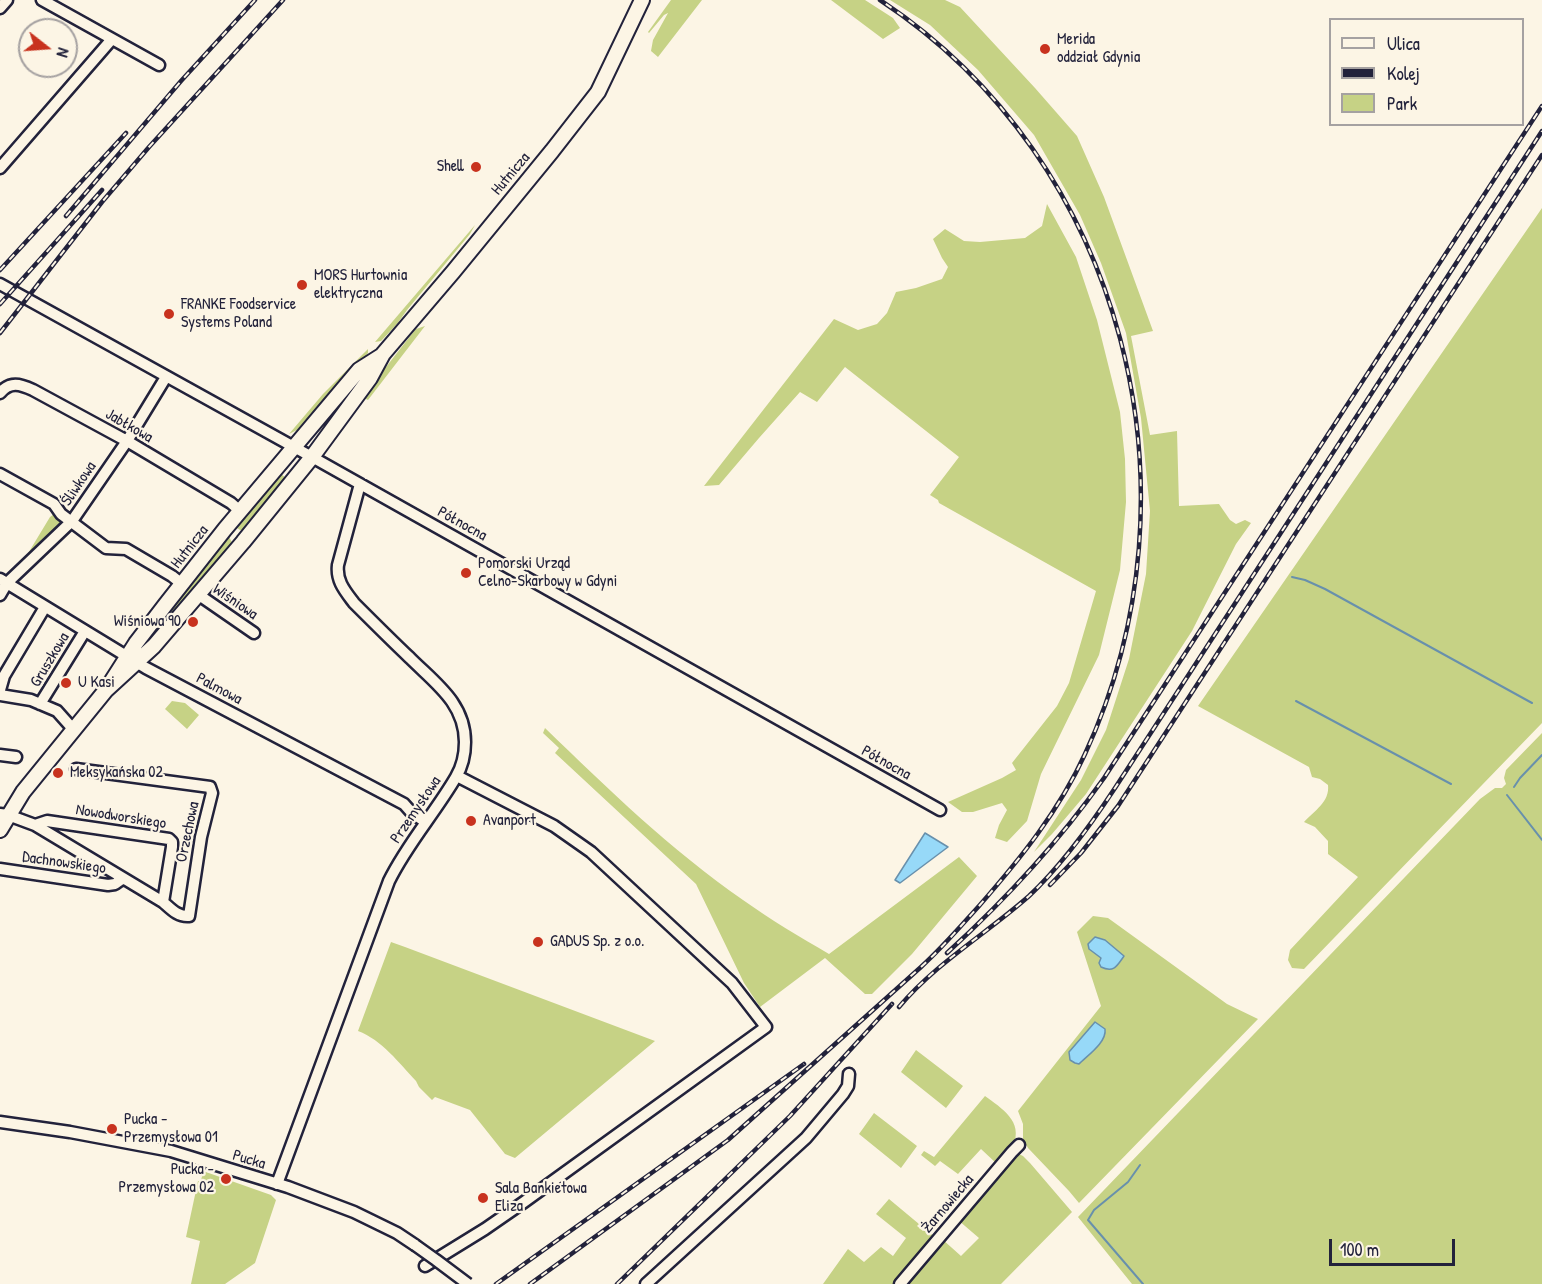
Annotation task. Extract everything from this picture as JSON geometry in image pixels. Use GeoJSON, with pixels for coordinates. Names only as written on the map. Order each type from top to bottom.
{"type":"FeatureCollection","features":[{"type":"Feature","properties":{"kind":"main road","name":"Hutnicza"},"geometry":{"type":"LineString","coordinates":[[133,659],[154,646],[243,542],[312,457],[370,378],[383,354],[453,272],[598,92],[642,0]]}},
{"type":"Feature","properties":{"kind":"main road","name":"Hutnicza"},"geometry":{"type":"LineString","coordinates":[[0,830],[4,814],[133,659],[182,584],[225,529],[359,370],[383,354]]}},
{"type":"Feature","properties":{"kind":"main road"},"geometry":{"type":"LineString","coordinates":[[225,529],[243,542]]}},
{"type":"Feature","properties":{"kind":"street"},"geometry":{"type":"LineString","coordinates":[[0,8],[7,0]]}},
{"type":"Feature","properties":{"kind":"street"},"geometry":{"type":"LineString","coordinates":[[42,0],[159,65]]}},
{"type":"Feature","properties":{"kind":"street"},"geometry":{"type":"LineString","coordinates":[[0,168],[112,39]]}},
{"type":"Feature","properties":{"kind":"street","name":"Północna"},"geometry":{"type":"LineString","coordinates":[[0,284],[940,810]]}},
{"type":"Feature","properties":{"kind":"street","name":"Śliwkowa"},"geometry":{"type":"LineString","coordinates":[[0,595],[4,581],[72,521],[127,441],[166,377]]}},
{"type":"Feature","properties":{"kind":"street","name":"Jabłkowa"},"geometry":{"type":"LineString","coordinates":[[0,393],[5,387],[13,384],[24,386],[127,441],[231,503],[240,511]]}},
{"type":"Feature","properties":{"kind":"street"},"geometry":{"type":"LineString","coordinates":[[0,474],[54,504],[61,514],[106,548],[126,549],[182,584]]}},
{"type":"Feature","properties":{"kind":"street","name":"Przemysłowa"},"geometry":{"type":"LineString","coordinates":[[277,1184],[389,881],[457,776],[465,746],[464,723],[446,693],[354,603],[338,579],[338,566],[360,484]]}},
{"type":"Feature","properties":{"kind":"street","name":"Palmowa"},"geometry":{"type":"LineString","coordinates":[[4,581],[133,659],[404,804],[412,813],[426,822]]}},
{"type":"Feature","properties":{"kind":"street","name":"Wiśniowa"},"geometry":{"type":"LineString","coordinates":[[199,595],[254,633]]}},
{"type":"Feature","properties":{"kind":"street"},"geometry":{"type":"LineString","coordinates":[[0,690],[4,676],[45,607]]}},
{"type":"Feature","properties":{"kind":"street","name":"Gruszkowa"},"geometry":{"type":"LineString","coordinates":[[40,704],[85,631]]}},
{"type":"Feature","properties":{"kind":"street"},"geometry":{"type":"LineString","coordinates":[[0,695],[21,697],[57,711],[73,729]]}},
{"type":"Feature","properties":{"kind":"street"},"geometry":{"type":"LineString","coordinates":[[0,754],[16,757]]}},
{"type":"Feature","properties":{"kind":"street","name":"Orzechowa"},"geometry":{"type":"LineString","coordinates":[[75,769],[210,787],[212,793],[199,844],[189,916],[177,914],[163,902]]}},
{"type":"Feature","properties":{"kind":"street"},"geometry":{"type":"LineString","coordinates":[[425,1266],[524,1202],[766,1027],[732,983],[591,852],[554,826],[457,776]]}},
{"type":"Feature","properties":{"kind":"street","name":"Nowodworskiego"},"geometry":{"type":"LineString","coordinates":[[4,814],[35,825],[163,902],[172,847],[169,839],[46,821],[35,825]]}},
{"type":"Feature","properties":{"kind":"street","name":"Dachnowskiego"},"geometry":{"type":"LineString","coordinates":[[0,869],[108,885],[115,884],[122,879]]}},
{"type":"Feature","properties":{"kind":"street"},"geometry":{"type":"LineString","coordinates":[[646,1284],[811,1133],[843,1094],[848,1086],[849,1074]]}},
{"type":"Feature","properties":{"kind":"street","name":"Pucka"},"geometry":{"type":"LineString","coordinates":[[0,1122],[70,1132],[171,1151],[277,1184],[354,1212],[397,1233],[468,1284]]}},
{"type":"Feature","properties":{"kind":"street","name":"Żarnowiecka"},"geometry":{"type":"LineString","coordinates":[[900,1284],[1019,1145]]}},
{"type":"Feature","properties":{"kind":"green space"},"geometry":{"type":"Polygon","coordinates":[[[671,0],[702,0],[658,57],[651,51],[653,40],[668,13],[648,32],[671,0]]]}},
{"type":"Feature","properties":{"kind":"green space"},"geometry":{"type":"Polygon","coordinates":[[[831,0],[865,0],[893,18],[900,28],[883,39],[831,0]]]}},
{"type":"Feature","properties":{"kind":"green space"},"geometry":{"type":"Polygon","coordinates":[[[890,0],[945,0],[960,7],[1077,136],[1104,197],[1153,331],[1131,336],[1150,435],[1177,431],[1179,506],[1219,504],[1230,520],[1236,524],[1245,520],[1251,523],[1236,544],[1192,631],[1086,794],[1034,852],[1081,780],[1106,730],[1129,659],[1146,574],[1150,511],[1141,418],[1126,333],[1101,263],[1080,215],[1034,135],[978,70],[930,25],[890,0]]]}},
{"type":"Feature","properties":{"kind":"green space"},"geometry":{"type":"Polygon","coordinates":[[[1047,204],[1076,257],[1097,320],[1120,412],[1125,459],[1126,502],[1120,570],[1099,655],[1041,774],[1027,821],[1007,842],[995,838],[1007,810],[1002,803],[973,812],[962,812],[948,802],[1016,770],[1012,763],[1057,706],[1069,683],[1096,591],[939,503],[930,495],[959,457],[845,367],[817,402],[800,392],[719,485],[704,486],[834,319],[858,330],[877,324],[887,313],[896,292],[942,279],[948,267],[933,239],[945,229],[964,241],[1025,238],[1042,226],[1047,204]]]}},
{"type":"Feature","properties":{"kind":"green space"},"geometry":{"type":"Polygon","coordinates":[[[1542,208],[1542,723],[1304,969],[1292,968],[1288,960],[1290,950],[1358,877],[1328,854],[1328,841],[1315,827],[1304,822],[1324,801],[1328,785],[1312,777],[1309,767],[1198,706],[1542,208]]]}},
{"type":"Feature","properties":{"kind":"green space"},"geometry":{"type":"Polygon","coordinates":[[[475,225],[397,324],[381,341],[375,342],[475,225]]]}},
{"type":"Feature","properties":{"kind":"green space"},"geometry":{"type":"Polygon","coordinates":[[[425,326],[368,400],[364,398],[416,329],[425,326]]]}},
{"type":"Feature","properties":{"kind":"green space"},"geometry":{"type":"Polygon","coordinates":[[[368,349],[365,357],[297,430],[289,434],[323,394],[368,349]]]}},
{"type":"Feature","properties":{"kind":"green space"},"geometry":{"type":"Polygon","coordinates":[[[280,473],[287,479],[244,531],[237,528],[237,524],[280,473]]]}},
{"type":"Feature","properties":{"kind":"green space"},"geometry":{"type":"Polygon","coordinates":[[[58,514],[63,523],[21,565],[50,517],[58,514]]]}},
{"type":"Feature","properties":{"kind":"green space"},"geometry":{"type":"Polygon","coordinates":[[[227,537],[233,544],[146,647],[141,643],[227,537]]]}},
{"type":"Feature","properties":{"kind":"green space"},"geometry":{"type":"Polygon","coordinates":[[[172,701],[185,703],[199,715],[187,729],[165,709],[172,701]]]}},
{"type":"Feature","properties":{"kind":"green space"},"geometry":{"type":"Polygon","coordinates":[[[545,728],[665,840],[716,881],[829,954],[959,857],[977,876],[912,954],[872,994],[865,994],[825,958],[760,1007],[744,983],[696,884],[555,753],[559,748],[543,733],[545,728]]]}},
{"type":"Feature","properties":{"kind":"green space"},"geometry":{"type":"Polygon","coordinates":[[[1542,733],[1542,1284],[1132,1284],[1078,1217],[1480,799],[1495,788],[1502,788],[1506,784],[1504,778],[1506,770],[1542,733]]]}},
{"type":"Feature","properties":{"kind":"green space"},"geometry":{"type":"Polygon","coordinates":[[[1093,916],[1108,918],[1227,1004],[1258,1019],[1079,1203],[1028,1148],[1023,1139],[1023,1124],[1018,1111],[1101,1006],[1077,932],[1093,916]]]}},
{"type":"Feature","properties":{"kind":"green space"},"geometry":{"type":"Polygon","coordinates":[[[391,942],[655,1041],[515,1158],[505,1154],[470,1110],[435,1097],[432,1100],[390,1053],[375,1040],[358,1031],[391,942]]]}},
{"type":"Feature","properties":{"kind":"green space"},"geometry":{"type":"Polygon","coordinates":[[[916,1050],[963,1086],[946,1108],[901,1072],[916,1050]]]}},
{"type":"Feature","properties":{"kind":"green space"},"geometry":{"type":"Polygon","coordinates":[[[985,1096],[1009,1116],[1016,1129],[1013,1146],[997,1164],[981,1149],[958,1174],[940,1161],[935,1166],[921,1155],[924,1151],[934,1157],[985,1096]]]}},
{"type":"Feature","properties":{"kind":"green space"},"geometry":{"type":"Polygon","coordinates":[[[874,1113],[917,1146],[901,1168],[859,1134],[874,1113]]]}},
{"type":"Feature","properties":{"kind":"green space"},"geometry":{"type":"Polygon","coordinates":[[[1017,1153],[1030,1163],[1072,1212],[1001,1284],[907,1284],[942,1239],[961,1256],[979,1238],[958,1220],[1017,1153]]]}},
{"type":"Feature","properties":{"kind":"green space"},"geometry":{"type":"Polygon","coordinates":[[[203,1171],[271,1195],[276,1200],[255,1263],[225,1284],[191,1284],[200,1241],[186,1237],[198,1181],[201,1181],[203,1171]]]}},
{"type":"Feature","properties":{"kind":"green space"},"geometry":{"type":"Polygon","coordinates":[[[889,1199],[919,1224],[917,1226],[923,1231],[925,1229],[936,1238],[897,1284],[823,1284],[848,1249],[864,1262],[881,1247],[893,1256],[906,1238],[876,1214],[889,1199]]]}},
{"type":"Feature","properties":{"kind":"water"},"geometry":{"type":"Polygon","coordinates":[[[925,833],[948,847],[900,883],[895,880],[925,833]]]}},
{"type":"Feature","properties":{"kind":"water"},"geometry":{"type":"Polygon","coordinates":[[[1095,937],[1105,940],[1124,956],[1115,968],[1101,967],[1099,963],[1101,958],[1089,949],[1088,944],[1095,937]]]}},
{"type":"Feature","properties":{"kind":"water"},"geometry":{"type":"Polygon","coordinates":[[[1095,1022],[1105,1029],[1103,1039],[1079,1064],[1075,1063],[1070,1060],[1069,1052],[1095,1022]]]}},
{"type":"Feature","properties":{"kind":"waterway"},"geometry":{"type":"LineString","coordinates":[[1292,577],[1325,589],[1532,703]]}},
{"type":"Feature","properties":{"kind":"waterway"},"geometry":{"type":"LineString","coordinates":[[1296,701],[1451,784]]}},
{"type":"Feature","properties":{"kind":"waterway"},"geometry":{"type":"LineString","coordinates":[[1514,787],[1542,755]]}},
{"type":"Feature","properties":{"kind":"waterway"},"geometry":{"type":"LineString","coordinates":[[1507,795],[1542,840]]}},
{"type":"Feature","properties":{"kind":"waterway"},"geometry":{"type":"LineString","coordinates":[[1140,1165],[1128,1182],[1094,1210],[1088,1220],[1143,1284]]}},
{"type":"Feature","properties":{"kind":"railway"},"geometry":{"type":"LineString","coordinates":[[66,216],[181,81],[255,0]]}},
{"type":"Feature","properties":{"kind":"railway"},"geometry":{"type":"LineString","coordinates":[[0,333],[102,202],[283,0]]}},
{"type":"Feature","properties":{"kind":"railway"},"geometry":{"type":"LineString","coordinates":[[530,1284],[728,1140],[921,967],[951,937],[1024,852],[1051,815],[1075,775],[1085,754],[1121,653],[1139,548],[1138,442],[1120,339],[1085,240],[1033,149],[964,68],[880,0]]}},
{"type":"Feature","properties":{"kind":"railway"},"geometry":{"type":"LineString","coordinates":[[947,953],[1030,870],[1104,778],[1542,106]]}},
{"type":"Feature","properties":{"kind":"railway"},"geometry":{"type":"LineString","coordinates":[[899,1007],[929,976],[1029,896],[1086,831],[1542,131]]}},
{"type":"Feature","properties":{"kind":"railway"},"geometry":{"type":"LineString","coordinates":[[0,270],[126,133]]}},
{"type":"Feature","properties":{"kind":"railway"},"geometry":{"type":"LineString","coordinates":[[1050,885],[1081,853],[1118,806],[1542,155]]}},
{"type":"Feature","properties":{"kind":"railway"},"geometry":{"type":"LineString","coordinates":[[0,304],[102,190]]}},
{"type":"Feature","properties":{"kind":"railway"},"geometry":{"type":"LineString","coordinates":[[617,1284],[790,1116],[892,1004]]}},
{"type":"Feature","properties":{"kind":"railway"},"geometry":{"type":"LineString","coordinates":[[496,1284],[804,1064]]}},
{"type":"Feature","properties":{"kind":"place","name":"Merida oddział Gdynia"},"geometry":{"type":"Point","coordinates":[1045,49]}},
{"type":"Feature","properties":{"kind":"place","name":"Shell"},"geometry":{"type":"Point","coordinates":[476,167]}},
{"type":"Feature","properties":{"kind":"place","name":"MORS Hurtownia elektryczna"},"geometry":{"type":"Point","coordinates":[302,285]}},
{"type":"Feature","properties":{"kind":"place","name":"FRANKE Foodservice Systems Poland"},"geometry":{"type":"Point","coordinates":[169,314]}},
{"type":"Feature","properties":{"kind":"place","name":"Pomorski Urząd Celno-Skarbowy w Gdyni"},"geometry":{"type":"Point","coordinates":[466,573]}},
{"type":"Feature","properties":{"kind":"place","name":"Wiśniowa 90"},"geometry":{"type":"Point","coordinates":[193,622]}},
{"type":"Feature","properties":{"kind":"place","name":"U Kasi"},"geometry":{"type":"Point","coordinates":[66,683]}},
{"type":"Feature","properties":{"kind":"place","name":"Meksykańska 02"},"geometry":{"type":"Point","coordinates":[58,773]}},
{"type":"Feature","properties":{"kind":"place","name":"Avanport"},"geometry":{"type":"Point","coordinates":[471,821]}},
{"type":"Feature","properties":{"kind":"place","name":"GADUS Sp. z o.o."},"geometry":{"type":"Point","coordinates":[538,942]}},
{"type":"Feature","properties":{"kind":"place","name":"Pucka - Przemysłowa 01"},"geometry":{"type":"Point","coordinates":[112,1129]}},
{"type":"Feature","properties":{"kind":"place","name":"Pucka - Przemysłowa 02"},"geometry":{"type":"Point","coordinates":[226,1179]}},
{"type":"Feature","properties":{"kind":"place","name":"Sala Bankietowa Eliza"},"geometry":{"type":"Point","coordinates":[483,1198]}}]}
